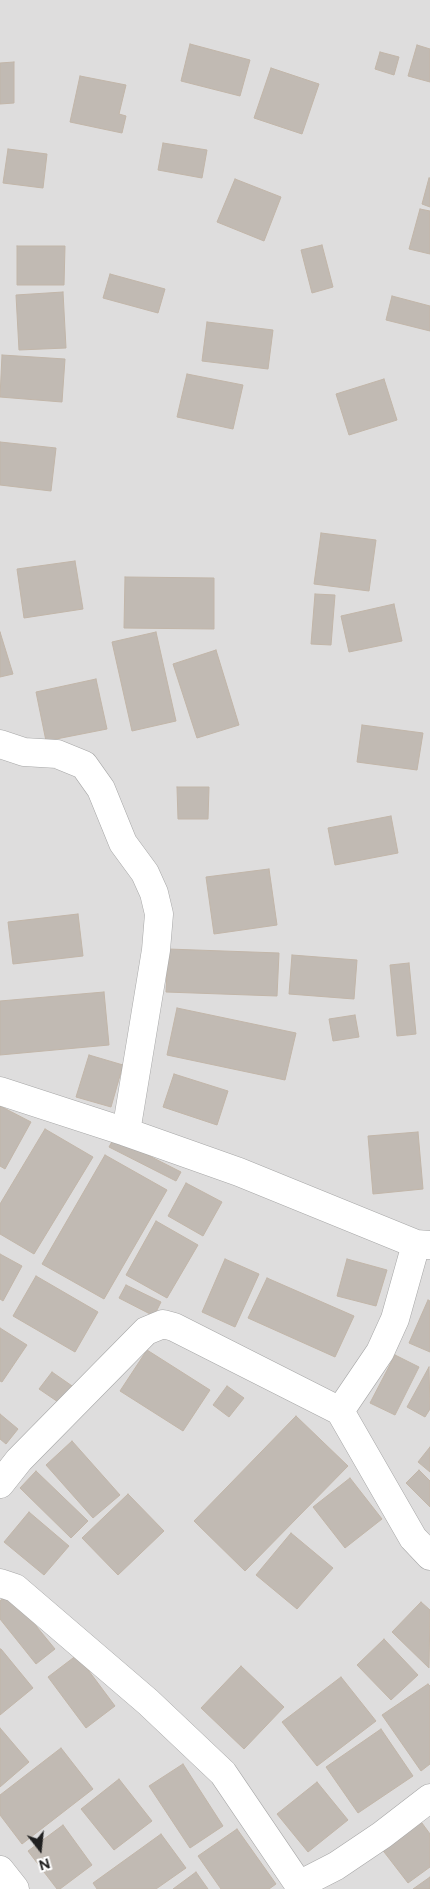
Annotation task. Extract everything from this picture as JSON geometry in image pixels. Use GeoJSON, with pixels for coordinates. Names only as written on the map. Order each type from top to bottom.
{"type":"FeatureCollection","features":[{"type":"Feature","properties":{"kind":"street"},"geometry":{"type":"LineString","coordinates":[[0,744],[24,752],[57,754],[84,765],[101,789],[123,843],[145,873],[154,893],[159,914],[156,950],[126,1132]]}},
{"type":"Feature","properties":{"kind":"street"},"geometry":{"type":"LineString","coordinates":[[0,1091],[126,1132],[239,1172],[423,1244],[396,1320],[380,1352],[340,1411]]}},
{"type":"Feature","properties":{"kind":"street"},"geometry":{"type":"LineString","coordinates":[[0,1484],[19,1460],[146,1331],[163,1324],[174,1327],[340,1411],[414,1538],[430,1556]]}},
{"type":"Feature","properties":{"kind":"street"},"geometry":{"type":"LineString","coordinates":[[0,1583],[16,1588],[148,1702],[222,1773],[302,1887],[382,1835],[430,1798]]}},
{"type":"Feature","properties":{"kind":"street"},"geometry":{"type":"LineString","coordinates":[[0,1870],[15,1889]]}},
{"type":"Feature","properties":{"kind":"shaded area"},"geometry":{"type":"Polygon","coordinates":[[[0,0],[430,0],[430,1889],[0,1889],[0,0]]]}},
{"type":"Feature","properties":{"kind":"building"},"geometry":{"type":"Polygon","coordinates":[[[190,44],[250,60],[240,96],[181,81],[190,44]]]}},
{"type":"Feature","properties":{"kind":"building"},"geometry":{"type":"Polygon","coordinates":[[[417,45],[430,49],[430,82],[408,76],[417,45]]]}},
{"type":"Feature","properties":{"kind":"building"},"geometry":{"type":"Polygon","coordinates":[[[380,52],[399,57],[394,75],[375,69],[380,52]]]}},
{"type":"Feature","properties":{"kind":"building"},"geometry":{"type":"Polygon","coordinates":[[[14,62],[14,103],[0,104],[0,63],[14,62]]]}},
{"type":"Feature","properties":{"kind":"building"},"geometry":{"type":"Polygon","coordinates":[[[271,68],[319,84],[302,134],[254,118],[271,68]]]}},
{"type":"Feature","properties":{"kind":"building"},"geometry":{"type":"Polygon","coordinates":[[[80,76],[126,85],[119,114],[126,116],[122,133],[70,122],[80,76]]]}},
{"type":"Feature","properties":{"kind":"building"},"geometry":{"type":"Polygon","coordinates":[[[163,143],[207,150],[202,178],[158,170],[163,143]]]}},
{"type":"Feature","properties":{"kind":"building"},"geometry":{"type":"Polygon","coordinates":[[[8,149],[47,154],[43,188],[3,183],[8,149]]]}},
{"type":"Feature","properties":{"kind":"building"},"geometry":{"type":"Polygon","coordinates":[[[430,178],[430,207],[422,204],[430,178]]]}},
{"type":"Feature","properties":{"kind":"building"},"geometry":{"type":"Polygon","coordinates":[[[235,179],[281,197],[264,241],[217,222],[235,179]]]}},
{"type":"Feature","properties":{"kind":"building"},"geometry":{"type":"Polygon","coordinates":[[[420,209],[430,211],[430,254],[409,249],[420,209]]]}},
{"type":"Feature","properties":{"kind":"building"},"geometry":{"type":"Polygon","coordinates":[[[322,245],[333,287],[312,293],[301,250],[322,245]]]}},
{"type":"Feature","properties":{"kind":"building"},"geometry":{"type":"Polygon","coordinates":[[[17,246],[65,246],[64,285],[17,285],[17,246]]]}},
{"type":"Feature","properties":{"kind":"building"},"geometry":{"type":"Polygon","coordinates":[[[110,274],[165,289],[158,313],[103,298],[110,274]]]}},
{"type":"Feature","properties":{"kind":"building"},"geometry":{"type":"Polygon","coordinates":[[[63,292],[66,348],[19,350],[16,295],[63,292]]]}},
{"type":"Feature","properties":{"kind":"building"},"geometry":{"type":"Polygon","coordinates":[[[392,296],[430,306],[430,331],[386,320],[392,296]]]}},
{"type":"Feature","properties":{"kind":"building"},"geometry":{"type":"Polygon","coordinates":[[[207,322],[273,330],[268,369],[202,361],[207,322]]]}},
{"type":"Feature","properties":{"kind":"building"},"geometry":{"type":"Polygon","coordinates":[[[2,355],[65,359],[62,402],[0,397],[2,355]]]}},
{"type":"Feature","properties":{"kind":"building"},"geometry":{"type":"Polygon","coordinates":[[[187,374],[243,385],[233,429],[177,417],[187,374]]]}},
{"type":"Feature","properties":{"kind":"building"},"geometry":{"type":"Polygon","coordinates":[[[384,379],[397,420],[349,435],[336,394],[384,379]]]}},
{"type":"Feature","properties":{"kind":"building"},"geometry":{"type":"Polygon","coordinates":[[[0,442],[56,448],[51,491],[0,485],[0,442]]]}},
{"type":"Feature","properties":{"kind":"building"},"geometry":{"type":"Polygon","coordinates":[[[321,533],[376,540],[369,591],[314,584],[321,533]]]}},
{"type":"Feature","properties":{"kind":"building"},"geometry":{"type":"Polygon","coordinates":[[[75,561],[83,609],[24,618],[17,569],[75,561]]]}},
{"type":"Feature","properties":{"kind":"building"},"geometry":{"type":"Polygon","coordinates":[[[125,577],[214,578],[214,629],[124,628],[125,577]]]}},
{"type":"Feature","properties":{"kind":"building"},"geometry":{"type":"Polygon","coordinates":[[[315,594],[335,595],[331,645],[311,644],[315,594]]]}},
{"type":"Feature","properties":{"kind":"building"},"geometry":{"type":"Polygon","coordinates":[[[394,604],[402,641],[349,652],[341,616],[394,604]]]}},
{"type":"Feature","properties":{"kind":"building"},"geometry":{"type":"Polygon","coordinates":[[[0,632],[13,674],[0,677],[0,632]]]}},
{"type":"Feature","properties":{"kind":"building"},"geometry":{"type":"Polygon","coordinates":[[[156,632],[176,721],[132,731],[112,642],[156,632]]]}},
{"type":"Feature","properties":{"kind":"building"},"geometry":{"type":"Polygon","coordinates":[[[216,650],[239,725],[197,738],[173,664],[216,650]]]}},
{"type":"Feature","properties":{"kind":"building"},"geometry":{"type":"Polygon","coordinates":[[[96,679],[107,729],[46,741],[36,692],[96,679]]]}},
{"type":"Feature","properties":{"kind":"building"},"geometry":{"type":"Polygon","coordinates":[[[362,725],[423,733],[417,770],[357,762],[362,725]]]}},
{"type":"Feature","properties":{"kind":"building"},"geometry":{"type":"Polygon","coordinates":[[[177,787],[209,787],[208,819],[178,819],[177,787]]]}},
{"type":"Feature","properties":{"kind":"building"},"geometry":{"type":"Polygon","coordinates":[[[391,816],[398,853],[335,865],[328,828],[391,816]]]}},
{"type":"Feature","properties":{"kind":"building"},"geometry":{"type":"Polygon","coordinates":[[[269,869],[277,925],[214,934],[206,877],[269,869]]]}},
{"type":"Feature","properties":{"kind":"building"},"geometry":{"type":"Polygon","coordinates":[[[78,914],[83,956],[13,964],[8,922],[78,914]]]}},
{"type":"Feature","properties":{"kind":"building"},"geometry":{"type":"Polygon","coordinates":[[[168,949],[279,953],[277,996],[166,992],[168,949]]]}},
{"type":"Feature","properties":{"kind":"building"},"geometry":{"type":"Polygon","coordinates":[[[292,955],[357,960],[354,999],[289,994],[292,955]]]}},
{"type":"Feature","properties":{"kind":"building"},"geometry":{"type":"Polygon","coordinates":[[[409,963],[416,1034],[397,1036],[390,965],[409,963]]]}},
{"type":"Feature","properties":{"kind":"building"},"geometry":{"type":"Polygon","coordinates":[[[104,992],[109,1045],[0,1055],[0,1001],[104,992]]]}},
{"type":"Feature","properties":{"kind":"building"},"geometry":{"type":"Polygon","coordinates":[[[177,1008],[296,1033],[285,1080],[167,1055],[177,1008]]]}},
{"type":"Feature","properties":{"kind":"building"},"geometry":{"type":"Polygon","coordinates":[[[355,1015],[359,1037],[333,1041],[329,1019],[355,1015]]]}},
{"type":"Feature","properties":{"kind":"building"},"geometry":{"type":"Polygon","coordinates":[[[89,1055],[123,1065],[111,1107],[76,1097],[89,1055]]]}},
{"type":"Feature","properties":{"kind":"building"},"geometry":{"type":"Polygon","coordinates":[[[174,1074],[228,1091],[217,1125],[163,1107],[174,1074]]]}},
{"type":"Feature","properties":{"kind":"building"},"geometry":{"type":"Polygon","coordinates":[[[0,1106],[31,1122],[5,1169],[0,1166],[0,1106]]]}},
{"type":"Feature","properties":{"kind":"building"},"geometry":{"type":"Polygon","coordinates":[[[45,1129],[93,1157],[34,1254],[0,1234],[0,1204],[45,1129]]]}},
{"type":"Feature","properties":{"kind":"building"},"geometry":{"type":"Polygon","coordinates":[[[418,1132],[423,1189],[373,1194],[368,1136],[418,1132]]]}},
{"type":"Feature","properties":{"kind":"building"},"geometry":{"type":"Polygon","coordinates":[[[114,1138],[181,1172],[176,1181],[109,1147],[114,1138]]]}},
{"type":"Feature","properties":{"kind":"building"},"geometry":{"type":"Polygon","coordinates":[[[105,1155],[167,1190],[104,1299],[42,1264],[105,1155]]]}},
{"type":"Feature","properties":{"kind":"building"},"geometry":{"type":"Polygon","coordinates":[[[186,1183],[222,1202],[203,1236],[168,1216],[186,1183]]]}},
{"type":"Feature","properties":{"kind":"building"},"geometry":{"type":"Polygon","coordinates":[[[156,1221],[198,1245],[167,1298],[126,1275],[156,1221]]]}},
{"type":"Feature","properties":{"kind":"building"},"geometry":{"type":"Polygon","coordinates":[[[0,1254],[22,1266],[3,1301],[0,1299],[0,1254]]]}},
{"type":"Feature","properties":{"kind":"building"},"geometry":{"type":"Polygon","coordinates":[[[225,1259],[259,1274],[235,1327],[202,1312],[225,1259]]]}},
{"type":"Feature","properties":{"kind":"building"},"geometry":{"type":"Polygon","coordinates":[[[347,1259],[387,1270],[376,1306],[337,1296],[347,1259]]]}},
{"type":"Feature","properties":{"kind":"building"},"geometry":{"type":"Polygon","coordinates":[[[36,1276],[98,1312],[75,1352],[13,1316],[36,1276]]]}},
{"type":"Feature","properties":{"kind":"building"},"geometry":{"type":"Polygon","coordinates":[[[267,1278],[354,1316],[335,1357],[248,1318],[267,1278]]]}},
{"type":"Feature","properties":{"kind":"building"},"geometry":{"type":"Polygon","coordinates":[[[126,1285],[161,1302],[154,1316],[119,1298],[126,1285]]]}},
{"type":"Feature","properties":{"kind":"building"},"geometry":{"type":"Polygon","coordinates":[[[428,1300],[430,1301],[430,1352],[409,1343],[428,1300]]]}},
{"type":"Feature","properties":{"kind":"building"},"geometry":{"type":"Polygon","coordinates":[[[0,1328],[27,1345],[2,1382],[0,1381],[0,1328]]]}},
{"type":"Feature","properties":{"kind":"building"},"geometry":{"type":"Polygon","coordinates":[[[147,1350],[210,1390],[183,1431],[120,1391],[147,1350]]]}},
{"type":"Feature","properties":{"kind":"building"},"geometry":{"type":"Polygon","coordinates":[[[395,1355],[419,1367],[395,1415],[370,1403],[395,1355]]]}},
{"type":"Feature","properties":{"kind":"building"},"geometry":{"type":"Polygon","coordinates":[[[429,1367],[430,1409],[425,1417],[407,1407],[429,1367]]]}},
{"type":"Feature","properties":{"kind":"building"},"geometry":{"type":"Polygon","coordinates":[[[52,1372],[75,1388],[64,1406],[39,1389],[52,1372]]]}},
{"type":"Feature","properties":{"kind":"building"},"geometry":{"type":"Polygon","coordinates":[[[227,1386],[244,1398],[229,1417],[213,1405],[227,1386]]]}},
{"type":"Feature","properties":{"kind":"building"},"geometry":{"type":"Polygon","coordinates":[[[0,1414],[18,1429],[6,1444],[0,1439],[0,1414]]]}},
{"type":"Feature","properties":{"kind":"building"},"geometry":{"type":"Polygon","coordinates":[[[296,1416],[348,1466],[245,1571],[194,1521],[296,1416]]]}},
{"type":"Feature","properties":{"kind":"building"},"geometry":{"type":"Polygon","coordinates":[[[72,1441],[120,1495],[93,1518],[46,1465],[72,1441]]]}},
{"type":"Feature","properties":{"kind":"building"},"geometry":{"type":"Polygon","coordinates":[[[430,1447],[430,1472],[418,1462],[430,1447]]]}},
{"type":"Feature","properties":{"kind":"building"},"geometry":{"type":"Polygon","coordinates":[[[419,1470],[430,1481],[430,1507],[406,1483],[419,1470]]]}},
{"type":"Feature","properties":{"kind":"building"},"geometry":{"type":"Polygon","coordinates":[[[36,1471],[88,1521],[71,1538],[20,1488],[36,1471]]]}},
{"type":"Feature","properties":{"kind":"building"},"geometry":{"type":"Polygon","coordinates":[[[350,1478],[382,1519],[345,1548],[313,1507],[350,1478]]]}},
{"type":"Feature","properties":{"kind":"building"},"geometry":{"type":"Polygon","coordinates":[[[128,1494],[164,1531],[118,1575],[82,1538],[128,1494]]]}},
{"type":"Feature","properties":{"kind":"building"},"geometry":{"type":"Polygon","coordinates":[[[29,1512],[69,1546],[44,1575],[4,1542],[29,1512]]]}},
{"type":"Feature","properties":{"kind":"building"},"geometry":{"type":"Polygon","coordinates":[[[291,1533],[333,1568],[297,1609],[256,1575],[291,1533]]]}},
{"type":"Feature","properties":{"kind":"building"},"geometry":{"type":"Polygon","coordinates":[[[9,1593],[55,1649],[36,1664],[0,1619],[0,1601],[9,1593]]]}},
{"type":"Feature","properties":{"kind":"building"},"geometry":{"type":"Polygon","coordinates":[[[421,1602],[430,1610],[429,1668],[392,1632],[421,1602]]]}},
{"type":"Feature","properties":{"kind":"building"},"geometry":{"type":"Polygon","coordinates":[[[384,1639],[418,1675],[391,1700],[357,1665],[384,1639]]]}},
{"type":"Feature","properties":{"kind":"building"},"geometry":{"type":"Polygon","coordinates":[[[0,1649],[33,1688],[0,1715],[0,1649]]]}},
{"type":"Feature","properties":{"kind":"building"},"geometry":{"type":"Polygon","coordinates":[[[77,1655],[115,1706],[86,1728],[48,1677],[77,1655]]]}},
{"type":"Feature","properties":{"kind":"building"},"geometry":{"type":"Polygon","coordinates":[[[241,1666],[284,1707],[244,1749],[201,1708],[241,1666]]]}},
{"type":"Feature","properties":{"kind":"building"},"geometry":{"type":"Polygon","coordinates":[[[341,1677],[376,1721],[317,1766],[282,1722],[341,1677]]]}},
{"type":"Feature","properties":{"kind":"building"},"geometry":{"type":"Polygon","coordinates":[[[428,1684],[430,1686],[430,1764],[421,1771],[382,1715],[428,1684]]]}},
{"type":"Feature","properties":{"kind":"building"},"geometry":{"type":"Polygon","coordinates":[[[0,1728],[29,1762],[0,1787],[0,1728]]]}},
{"type":"Feature","properties":{"kind":"building"},"geometry":{"type":"Polygon","coordinates":[[[381,1729],[413,1776],[358,1813],[326,1767],[381,1729]]]}},
{"type":"Feature","properties":{"kind":"building"},"geometry":{"type":"Polygon","coordinates":[[[61,1748],[93,1789],[22,1844],[0,1815],[0,1795],[61,1748]]]}},
{"type":"Feature","properties":{"kind":"building"},"geometry":{"type":"Polygon","coordinates":[[[183,1764],[223,1826],[190,1848],[149,1786],[183,1764]]]}},
{"type":"Feature","properties":{"kind":"building"},"geometry":{"type":"Polygon","coordinates":[[[119,1779],[152,1821],[114,1850],[81,1809],[119,1779]]]}},
{"type":"Feature","properties":{"kind":"building"},"geometry":{"type":"Polygon","coordinates":[[[317,1782],[348,1820],[308,1852],[277,1814],[317,1782]]]}},
{"type":"Feature","properties":{"kind":"building"},"geometry":{"type":"Polygon","coordinates":[[[419,1819],[430,1834],[430,1867],[408,1883],[381,1848],[419,1819]]]}},
{"type":"Feature","properties":{"kind":"building"},"geometry":{"type":"Polygon","coordinates":[[[63,1825],[92,1865],[60,1889],[57,1889],[28,1851],[63,1825]]]}},
{"type":"Feature","properties":{"kind":"building"},"geometry":{"type":"Polygon","coordinates":[[[237,1829],[276,1884],[269,1889],[221,1889],[198,1856],[237,1829]]]}},
{"type":"Feature","properties":{"kind":"building"},"geometry":{"type":"Polygon","coordinates":[[[161,1834],[186,1868],[156,1889],[97,1889],[93,1883],[161,1834]]]}},
{"type":"Feature","properties":{"kind":"building"},"geometry":{"type":"Polygon","coordinates":[[[196,1872],[208,1889],[173,1889],[196,1872]]]}},
{"type":"Feature","properties":{"kind":"building"},"geometry":{"type":"Polygon","coordinates":[[[430,1877],[430,1889],[413,1889],[430,1877]]]}}]}
